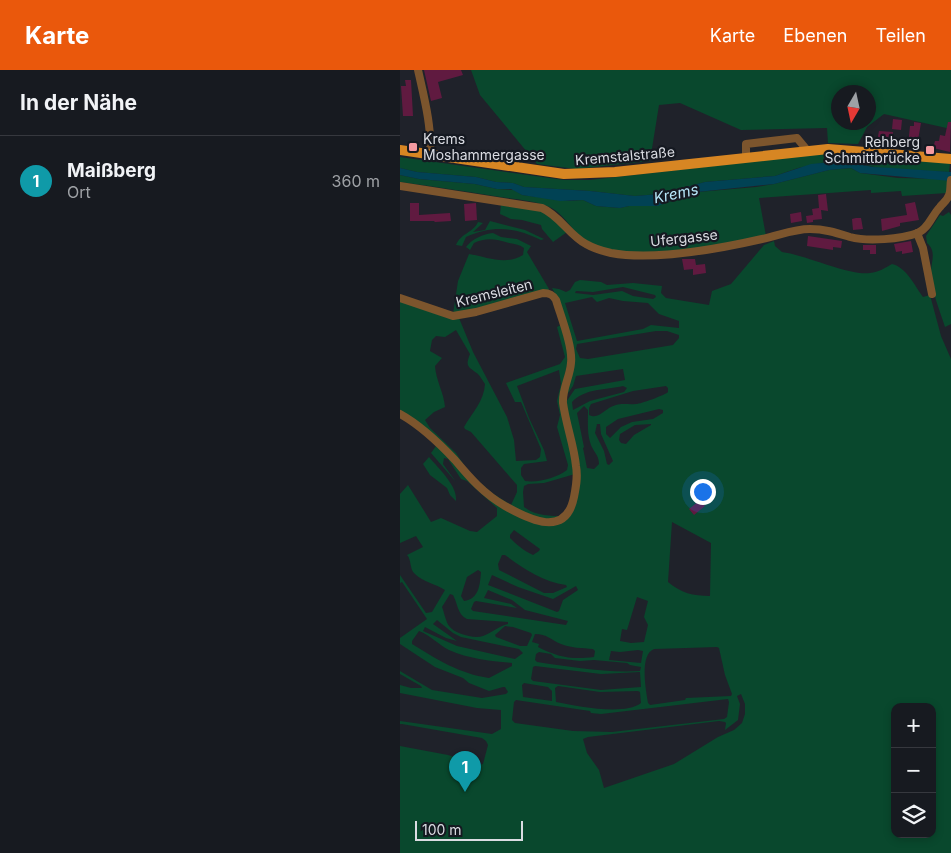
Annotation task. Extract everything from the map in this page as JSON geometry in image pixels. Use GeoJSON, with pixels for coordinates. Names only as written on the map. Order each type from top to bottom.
{"type":"FeatureCollection","features":[{"type":"Feature","properties":{"kind":"main road","name":"Kremstalstraße"},"geometry":{"type":"LineString","coordinates":[[400,150],[564,174],[606,173],[807,150],[846,149],[951,158]]}},
{"type":"Feature","properties":{"kind":"street"},"geometry":{"type":"LineString","coordinates":[[418,70],[425,105],[430,154]]}},
{"type":"Feature","properties":{"kind":"street"},"geometry":{"type":"LineString","coordinates":[[746,157],[746,144],[773,140],[797,138],[807,150]]}},
{"type":"Feature","properties":{"kind":"street"},"geometry":{"type":"LineString","coordinates":[[932,294],[923,248],[917,233],[924,229],[940,206],[946,202],[950,193],[951,180]]}},
{"type":"Feature","properties":{"kind":"street","name":"Ufergasse"},"geometry":{"type":"LineString","coordinates":[[400,186],[542,208],[550,211],[585,244],[605,251],[628,255],[697,251],[731,246],[796,230],[809,229],[823,229],[850,237],[876,240],[917,233]]}},
{"type":"Feature","properties":{"kind":"street"},"geometry":{"type":"LineString","coordinates":[[946,202],[951,209]]}},
{"type":"Feature","properties":{"kind":"street","name":"Kremsleiten"},"geometry":{"type":"LineString","coordinates":[[400,298],[453,316],[476,312],[543,294],[549,293],[553,296],[556,300],[571,357],[563,395],[566,422],[577,476],[573,501],[569,512],[559,521],[544,522],[520,514],[503,505],[468,477],[454,460],[425,432],[400,414]]}},
{"type":"Feature","properties":{"kind":"green space"},"geometry":{"type":"Polygon","coordinates":[[[471,70],[951,70],[951,129],[884,114],[876,120],[876,85],[831,85],[831,130],[865,130],[858,144],[828,143],[827,128],[741,130],[680,103],[659,105],[650,161],[576,169],[537,164],[480,95],[471,70]]]}},
{"type":"Feature","properties":{"kind":"green space"},"geometry":{"type":"Polygon","coordinates":[[[828,153],[950,163],[949,172],[883,169],[853,162],[826,162],[798,168],[775,176],[705,182],[660,194],[635,196],[524,187],[513,183],[496,182],[476,177],[417,172],[400,168],[400,157],[564,180],[590,180],[828,153]]]}},
{"type":"Feature","properties":{"kind":"green space"},"geometry":{"type":"Polygon","coordinates":[[[851,168],[860,173],[898,178],[948,179],[947,193],[902,196],[901,191],[871,193],[871,190],[759,198],[766,236],[674,251],[625,252],[603,248],[586,241],[563,217],[553,209],[541,204],[400,182],[400,175],[514,190],[522,195],[569,201],[583,200],[596,206],[620,208],[667,203],[685,195],[698,192],[756,187],[829,170],[851,168]]]}},
{"type":"Feature","properties":{"kind":"green space"},"geometry":{"type":"Polygon","coordinates":[[[501,204],[541,211],[548,214],[567,232],[553,242],[541,225],[511,219],[500,214],[501,204]]]}},
{"type":"Feature","properties":{"kind":"green space"},"geometry":{"type":"Polygon","coordinates":[[[949,212],[951,215],[951,324],[945,327],[932,286],[933,253],[927,243],[926,236],[940,215],[943,216],[949,212]]]}},
{"type":"Feature","properties":{"kind":"green space"},"geometry":{"type":"Polygon","coordinates":[[[490,221],[525,230],[544,239],[541,240],[513,230],[495,229],[466,237],[462,246],[456,245],[478,222],[483,223],[473,232],[485,230],[490,221]]]}},
{"type":"Feature","properties":{"kind":"green space"},"geometry":{"type":"Polygon","coordinates":[[[493,233],[501,237],[517,239],[531,246],[527,252],[549,289],[453,314],[458,281],[469,254],[503,260],[510,260],[523,255],[524,248],[495,240],[478,241],[474,243],[470,250],[466,247],[478,237],[493,233]]]}},
{"type":"Feature","properties":{"kind":"green space"},"geometry":{"type":"Polygon","coordinates":[[[774,241],[775,246],[782,252],[861,273],[876,272],[892,264],[902,269],[923,297],[930,295],[941,336],[951,359],[951,853],[400,853],[400,746],[448,755],[479,765],[483,764],[488,745],[482,738],[400,724],[400,721],[492,734],[501,729],[501,710],[477,708],[400,693],[400,685],[422,688],[400,674],[400,671],[432,690],[482,698],[508,692],[505,687],[489,691],[469,683],[463,678],[435,667],[400,644],[400,638],[427,619],[402,582],[400,583],[400,575],[426,613],[432,612],[445,590],[422,579],[412,570],[410,559],[407,555],[423,547],[416,536],[400,543],[400,494],[408,485],[431,522],[441,518],[470,531],[477,532],[497,516],[497,508],[467,481],[461,479],[448,459],[444,458],[443,464],[456,482],[431,453],[436,446],[517,515],[560,523],[578,485],[566,402],[575,389],[625,380],[623,369],[576,376],[573,386],[564,399],[572,370],[558,299],[552,288],[566,292],[570,290],[575,282],[580,280],[601,282],[607,285],[633,283],[662,286],[661,293],[666,298],[709,305],[712,291],[731,284],[764,245],[774,241]],[[623,287],[593,292],[576,291],[575,293],[593,295],[622,291],[633,296],[653,299],[656,297],[655,295],[623,287]],[[592,297],[565,303],[577,341],[643,329],[651,325],[679,328],[679,321],[659,314],[648,303],[609,298],[597,302],[592,297]],[[656,331],[577,344],[576,349],[580,358],[588,359],[673,345],[679,338],[679,335],[667,331],[656,331]],[[623,386],[583,394],[572,402],[573,410],[590,401],[624,392],[627,388],[623,386]],[[666,386],[633,391],[591,404],[589,415],[596,416],[612,406],[648,401],[668,392],[668,388],[666,386]],[[584,406],[577,413],[587,468],[594,469],[599,464],[599,461],[590,442],[588,410],[584,406]],[[659,409],[618,419],[606,427],[606,434],[610,438],[621,427],[632,422],[653,419],[663,413],[663,410],[659,409]],[[597,424],[595,433],[604,451],[607,464],[609,465],[613,461],[601,434],[600,424],[597,424]],[[651,424],[635,425],[620,434],[619,440],[621,443],[626,444],[634,435],[651,424]],[[672,522],[668,582],[693,594],[710,596],[711,543],[672,522]],[[514,530],[510,538],[533,555],[540,549],[514,530]],[[502,555],[498,564],[499,570],[544,593],[553,593],[567,587],[566,585],[541,578],[505,555],[502,555]],[[478,570],[467,577],[461,596],[464,601],[469,600],[478,591],[481,572],[478,570]],[[492,575],[488,585],[557,612],[563,600],[578,590],[576,586],[553,599],[518,587],[492,575]],[[488,590],[484,598],[511,604],[517,608],[476,601],[471,609],[473,611],[566,625],[568,621],[525,610],[512,600],[488,590]],[[450,594],[442,607],[448,624],[452,629],[470,636],[483,636],[508,624],[508,622],[467,619],[461,614],[453,595],[450,594]],[[637,597],[627,630],[622,629],[620,641],[631,643],[644,642],[648,625],[644,617],[648,601],[637,597]],[[437,620],[433,624],[457,641],[446,638],[425,627],[423,631],[457,646],[515,659],[523,653],[519,649],[461,637],[437,620]],[[505,626],[495,635],[496,637],[520,646],[527,646],[532,635],[531,633],[505,626]],[[419,631],[412,644],[449,665],[478,676],[489,678],[512,666],[512,663],[464,656],[445,648],[419,631]],[[535,634],[532,642],[539,644],[538,647],[565,657],[578,658],[594,657],[595,651],[593,649],[565,645],[546,636],[535,634]],[[717,647],[654,649],[646,658],[646,690],[650,705],[685,700],[686,698],[731,696],[732,694],[725,675],[719,648],[717,647]],[[611,651],[609,660],[641,663],[643,651],[611,651]],[[539,652],[536,654],[535,660],[537,662],[614,671],[640,671],[641,667],[627,663],[555,658],[551,654],[539,652]],[[535,666],[533,667],[531,679],[533,681],[601,690],[641,687],[640,672],[601,674],[535,666]],[[524,683],[522,685],[523,697],[552,701],[552,691],[548,687],[524,683]],[[558,686],[555,688],[556,702],[600,709],[623,709],[641,703],[640,692],[638,691],[600,692],[558,686]],[[741,694],[737,696],[740,704],[738,720],[725,730],[726,723],[719,721],[583,739],[587,753],[599,770],[604,788],[674,764],[718,737],[734,730],[742,723],[745,714],[745,704],[741,694]],[[728,699],[601,714],[591,713],[590,711],[516,700],[514,702],[512,720],[515,723],[573,731],[612,732],[724,719],[727,717],[729,702],[728,699]]]}},
{"type":"Feature","properties":{"kind":"green space"},"geometry":{"type":"Polygon","coordinates":[[[400,300],[447,318],[459,318],[473,352],[507,417],[514,440],[516,461],[536,460],[540,457],[541,449],[521,402],[515,402],[506,383],[560,364],[565,357],[557,327],[561,325],[569,357],[562,388],[575,474],[544,483],[528,484],[524,486],[523,492],[524,507],[529,510],[543,515],[564,516],[544,520],[521,512],[486,491],[400,412],[400,300]],[[456,330],[445,337],[436,336],[432,340],[430,351],[442,358],[435,366],[445,407],[434,412],[425,420],[430,428],[456,453],[470,474],[492,493],[511,505],[517,492],[517,485],[471,432],[464,427],[480,401],[485,384],[478,374],[468,366],[470,354],[456,330]],[[559,370],[517,386],[547,461],[524,464],[521,468],[521,475],[525,481],[547,479],[567,470],[568,465],[557,427],[560,415],[557,401],[561,384],[559,370]]]}},
{"type":"Feature","properties":{"kind":"green space"},"geometry":{"type":"Polygon","coordinates":[[[429,457],[451,483],[456,495],[456,501],[450,495],[447,488],[430,475],[423,464],[429,457]]]}},
{"type":"Feature","properties":{"kind":"water","name":"Krems"},"geometry":{"type":"Polygon","coordinates":[[[842,161],[873,167],[951,172],[951,181],[860,173],[851,168],[829,170],[774,184],[697,192],[658,206],[629,206],[620,208],[596,206],[583,200],[560,201],[522,195],[511,189],[497,189],[475,184],[419,179],[400,175],[400,168],[417,172],[476,177],[496,182],[513,183],[524,187],[635,196],[660,194],[705,182],[775,176],[811,164],[842,161]]]}},
{"type":"Feature","properties":{"kind":"building"},"geometry":{"type":"Polygon","coordinates":[[[424,70],[461,70],[463,75],[438,82],[442,98],[431,101],[424,70]]]}},
{"type":"Feature","properties":{"kind":"building"},"geometry":{"type":"Polygon","coordinates":[[[405,80],[411,80],[413,116],[403,116],[401,86],[406,86],[405,80]]]}},
{"type":"Feature","properties":{"kind":"building"},"geometry":{"type":"Polygon","coordinates":[[[893,119],[902,120],[901,130],[892,129],[893,119]]]}},
{"type":"Feature","properties":{"kind":"building"},"geometry":{"type":"Polygon","coordinates":[[[914,122],[921,123],[917,146],[908,145],[910,126],[914,126],[914,122]]]}},
{"type":"Feature","properties":{"kind":"building"},"geometry":{"type":"Polygon","coordinates":[[[948,122],[951,122],[950,152],[933,148],[935,141],[939,141],[940,135],[945,136],[948,122]]]}},
{"type":"Feature","properties":{"kind":"building"},"geometry":{"type":"Polygon","coordinates":[[[879,131],[893,132],[892,144],[877,142],[879,131]]]}},
{"type":"Feature","properties":{"kind":"building"},"geometry":{"type":"Polygon","coordinates":[[[826,194],[828,211],[821,210],[822,219],[813,220],[813,222],[807,223],[806,216],[813,215],[812,209],[819,208],[818,195],[826,194]]]}},
{"type":"Feature","properties":{"kind":"building"},"geometry":{"type":"Polygon","coordinates":[[[915,202],[919,220],[900,223],[900,226],[882,231],[881,219],[907,215],[905,204],[915,202]]]}},
{"type":"Feature","properties":{"kind":"building"},"geometry":{"type":"Polygon","coordinates":[[[410,203],[419,203],[419,215],[450,213],[451,221],[410,221],[410,203]]]}},
{"type":"Feature","properties":{"kind":"building"},"geometry":{"type":"Polygon","coordinates":[[[476,203],[477,220],[465,221],[464,204],[476,203]]]}},
{"type":"Feature","properties":{"kind":"building"},"geometry":{"type":"Polygon","coordinates":[[[801,212],[802,221],[791,223],[790,214],[801,212]]]}},
{"type":"Feature","properties":{"kind":"building"},"geometry":{"type":"Polygon","coordinates":[[[861,218],[863,229],[853,230],[852,219],[861,218]]]}},
{"type":"Feature","properties":{"kind":"building"},"geometry":{"type":"Polygon","coordinates":[[[808,236],[842,241],[841,248],[833,247],[833,250],[807,246],[808,236]]]}},
{"type":"Feature","properties":{"kind":"building"},"geometry":{"type":"Polygon","coordinates":[[[911,241],[913,252],[902,254],[902,251],[896,252],[894,244],[911,241]]]}},
{"type":"Feature","properties":{"kind":"building"},"geometry":{"type":"Polygon","coordinates":[[[863,245],[876,245],[876,254],[870,254],[870,250],[863,250],[863,245]]]}},
{"type":"Feature","properties":{"kind":"building"},"geometry":{"type":"Polygon","coordinates":[[[682,259],[695,259],[696,265],[705,264],[706,273],[693,275],[693,269],[684,270],[682,259]]]}},
{"type":"Feature","properties":{"kind":"building"},"geometry":{"type":"Polygon","coordinates":[[[700,500],[705,506],[694,515],[689,509],[700,500]]]}},
{"type":"Feature","properties":{"kind":"place","name":"Krems Moshammergasse"},"geometry":{"type":"Point","coordinates":[413,147]}},
{"type":"Feature","properties":{"kind":"place","name":"Rehberg Schmittbrücke"},"geometry":{"type":"Point","coordinates":[930,150]}},
{"type":"Feature","properties":{"kind":"place","name":"Maißberg"},"geometry":{"type":"Point","coordinates":[465,792]}}]}
